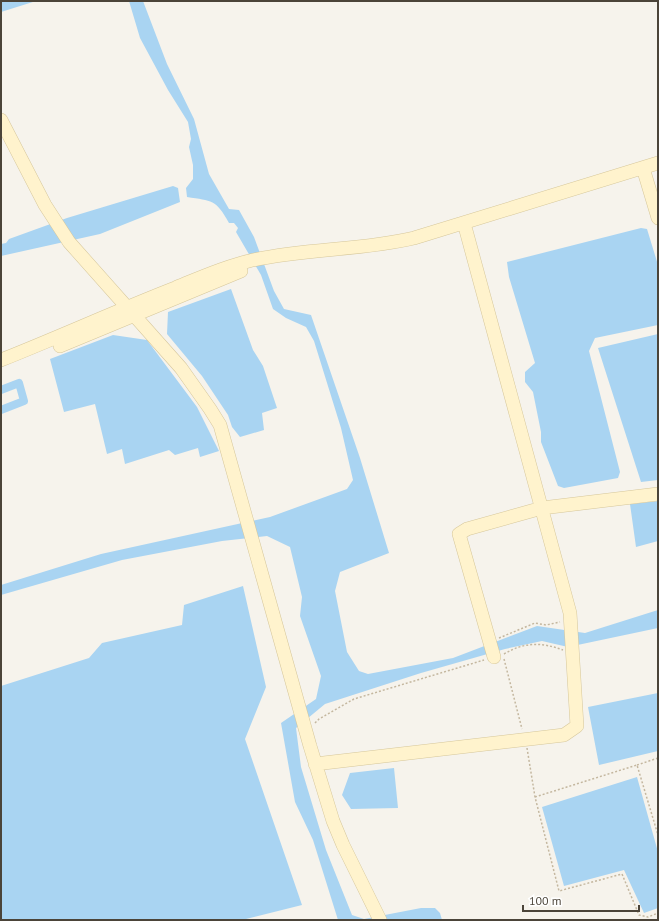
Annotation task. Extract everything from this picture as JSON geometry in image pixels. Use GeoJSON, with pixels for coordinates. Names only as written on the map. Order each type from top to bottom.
{"type":"FeatureCollection","features":[{"type":"Feature","properties":{"kind":"street"},"geometry":{"type":"LineString","coordinates":[[1,120],[45,205],[69,242],[181,368],[220,425],[315,764],[333,821],[343,845],[380,920]]}},
{"type":"Feature","properties":{"kind":"street"},"geometry":{"type":"LineString","coordinates":[[1,370],[220,270],[249,261],[315,249],[400,242],[464,224],[658,163]]}},
{"type":"Feature","properties":{"kind":"street"},"geometry":{"type":"LineString","coordinates":[[643,168],[658,218]]}},
{"type":"Feature","properties":{"kind":"street"},"geometry":{"type":"LineString","coordinates":[[315,764],[564,735],[577,726],[570,613],[464,224]]}},
{"type":"Feature","properties":{"kind":"street"},"geometry":{"type":"LineString","coordinates":[[1,360],[130,312]]}},
{"type":"Feature","properties":{"kind":"street"},"geometry":{"type":"LineString","coordinates":[[494,657],[459,534],[467,529],[542,508],[658,494]]}},
{"type":"Feature","properties":{"kind":"path"},"geometry":{"type":"LineString","coordinates":[[489,642],[535,623],[546,625],[566,621]]}},
{"type":"Feature","properties":{"kind":"path"},"geometry":{"type":"LineString","coordinates":[[568,652],[547,644],[516,647],[502,655],[525,740],[535,797],[559,891],[622,874],[639,915],[648,917],[658,913]]}},
{"type":"Feature","properties":{"kind":"path"},"geometry":{"type":"LineString","coordinates":[[306,732],[319,719],[354,700],[494,657]]}},
{"type":"Feature","properties":{"kind":"path"},"geometry":{"type":"LineString","coordinates":[[535,797],[658,758]]}},
{"type":"Feature","properties":{"kind":"path"},"geometry":{"type":"LineString","coordinates":[[637,765],[658,835]]}},
{"type":"Feature","properties":{"kind":"water"},"geometry":{"type":"Polygon","coordinates":[[[1,1],[36,1],[1,12],[1,1]]]}},
{"type":"Feature","properties":{"kind":"water"},"geometry":{"type":"Polygon","coordinates":[[[129,1],[143,1],[167,64],[194,119],[209,174],[229,209],[239,210],[254,237],[274,291],[284,309],[311,315],[360,458],[389,553],[340,572],[335,591],[347,652],[359,671],[368,674],[453,658],[537,626],[585,633],[658,610],[658,628],[568,647],[542,641],[505,649],[421,673],[325,704],[296,728],[301,767],[326,850],[352,915],[364,919],[421,908],[435,908],[440,913],[442,920],[338,920],[313,840],[295,802],[281,723],[316,699],[321,676],[300,616],[302,597],[290,547],[267,536],[222,541],[122,560],[1,595],[1,585],[101,554],[270,517],[347,489],[353,480],[341,428],[314,341],[306,327],[286,318],[273,309],[261,275],[236,232],[238,228],[234,223],[229,223],[217,205],[212,202],[187,197],[186,188],[193,179],[193,165],[189,147],[191,139],[188,122],[168,90],[140,38],[129,1]]]}},
{"type":"Feature","properties":{"kind":"water"},"geometry":{"type":"Polygon","coordinates":[[[173,186],[178,188],[180,202],[100,234],[1,256],[1,244],[6,243],[9,239],[67,218],[173,186]]]}},
{"type":"Feature","properties":{"kind":"water"},"geometry":{"type":"Polygon","coordinates":[[[641,228],[647,229],[658,265],[658,325],[595,338],[589,351],[620,472],[618,478],[564,488],[558,486],[541,442],[541,432],[533,392],[525,382],[525,372],[535,363],[509,277],[507,262],[641,228]]]}},
{"type":"Feature","properties":{"kind":"water"},"geometry":{"type":"Polygon","coordinates":[[[231,289],[253,350],[263,366],[277,408],[262,413],[264,430],[240,437],[232,427],[228,415],[202,376],[167,334],[168,312],[231,289]]]}},
{"type":"Feature","properties":{"kind":"water"},"geometry":{"type":"Polygon","coordinates":[[[658,334],[658,480],[641,482],[598,348],[658,334]]]}},
{"type":"Feature","properties":{"kind":"water"},"geometry":{"type":"Polygon","coordinates":[[[113,335],[147,340],[197,407],[219,451],[200,457],[198,448],[175,455],[169,450],[125,464],[122,449],[107,454],[95,404],[64,412],[50,359],[113,335]]]}},
{"type":"Feature","properties":{"kind":"water"},"geometry":{"type":"Polygon","coordinates":[[[658,501],[658,541],[636,547],[630,504],[658,501]]]}},
{"type":"Feature","properties":{"kind":"water"},"geometry":{"type":"Polygon","coordinates":[[[243,586],[266,687],[245,739],[302,905],[242,920],[1,920],[1,686],[89,658],[102,643],[182,625],[184,605],[243,586]]]}},
{"type":"Feature","properties":{"kind":"water"},"geometry":{"type":"Polygon","coordinates":[[[658,693],[658,751],[599,765],[588,707],[658,693]]]}},
{"type":"Feature","properties":{"kind":"water"},"geometry":{"type":"Polygon","coordinates":[[[394,768],[398,808],[351,809],[342,795],[350,773],[394,768]]]}},
{"type":"Feature","properties":{"kind":"water"},"geometry":{"type":"Polygon","coordinates":[[[637,777],[658,852],[658,908],[644,913],[624,870],[564,886],[542,807],[637,777]]]}},
{"type":"Feature","properties":{"kind":"waterway"},"geometry":{"type":"LineString","coordinates":[[1,390],[19,383],[24,401],[1,410]]}}]}
